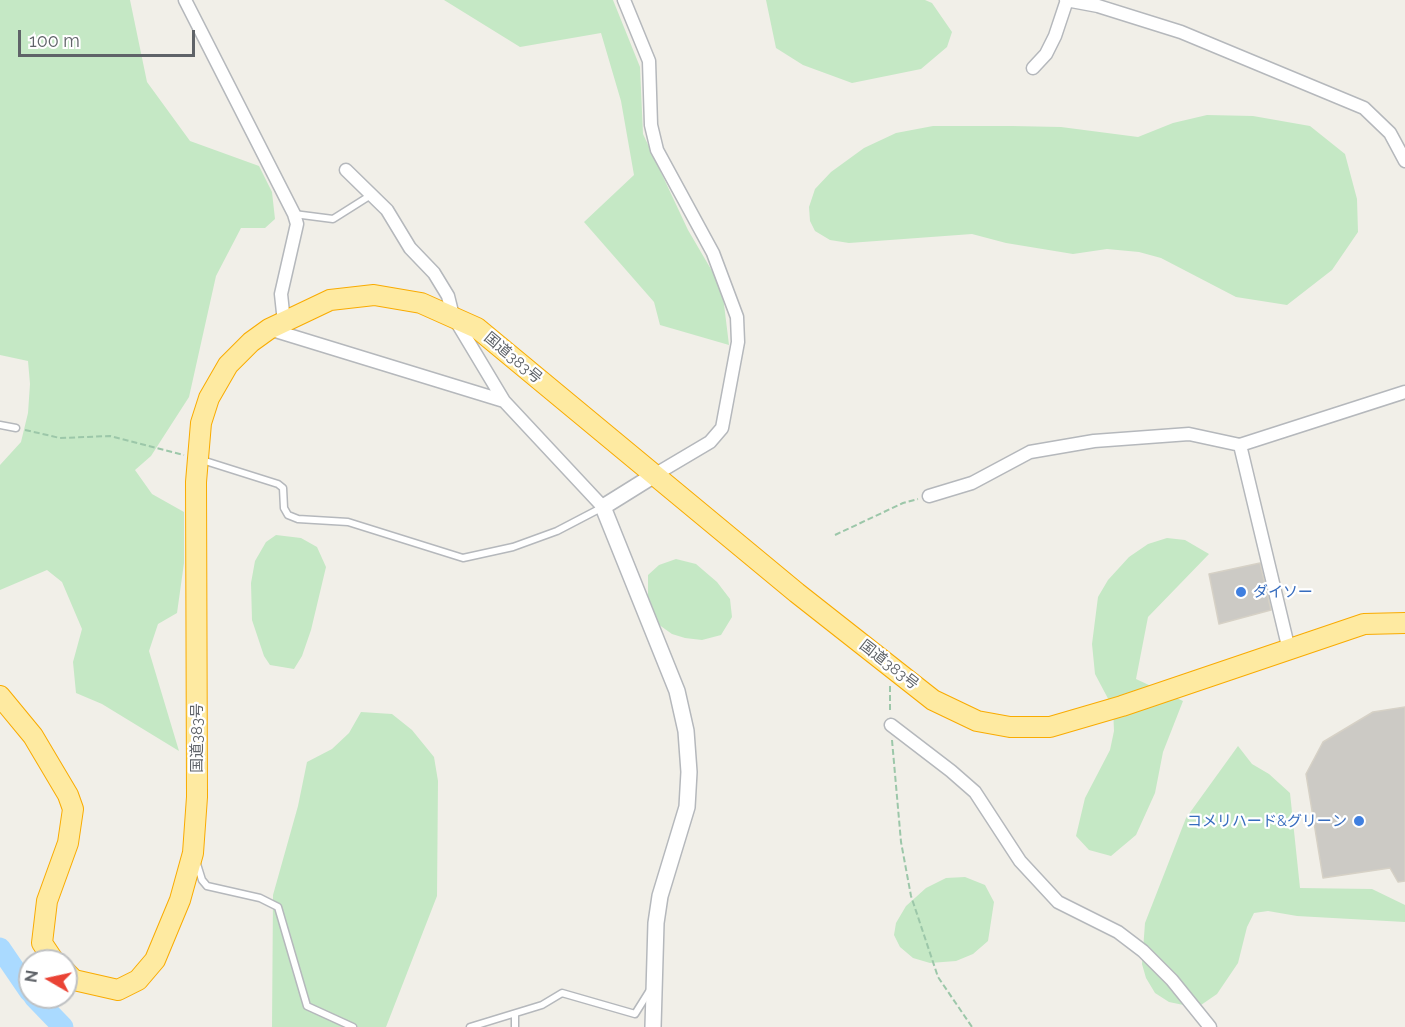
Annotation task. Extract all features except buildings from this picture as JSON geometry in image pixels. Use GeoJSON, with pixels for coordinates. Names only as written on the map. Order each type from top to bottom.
{"type":"FeatureCollection","features":[{"type":"Feature","properties":{"kind":"highway","name":"国道383号"},"geometry":{"type":"LineString","coordinates":[[78,981],[118,990],[138,980],[155,960],[180,900],[193,849],[197,797],[195,564],[201,423],[209,398],[228,365],[251,342],[277,325],[330,300],[374,296],[421,303],[477,328],[797,593],[890,667],[933,700],[977,721],[1035,728],[1064,723],[1122,706],[1364,624],[1405,623]]}},
{"type":"Feature","properties":{"kind":"highway"},"geometry":{"type":"LineString","coordinates":[[0,696],[33,736],[68,795],[73,809],[68,843],[47,901],[42,943],[46,949]]}},
{"type":"Feature","properties":{"kind":"street"},"geometry":{"type":"LineString","coordinates":[[185,0],[297,224],[281,294],[277,325],[504,400]]}},
{"type":"Feature","properties":{"kind":"street"},"geometry":{"type":"LineString","coordinates":[[603,507],[711,442],[722,428],[738,342],[737,317],[713,253],[657,150],[651,125],[650,61],[624,0]]}},
{"type":"Feature","properties":{"kind":"street"},"geometry":{"type":"LineString","coordinates":[[1033,68],[1046,54],[1055,36],[1067,0],[1098,6],[1181,32],[1364,108],[1390,133],[1405,161]]}},
{"type":"Feature","properties":{"kind":"street"},"geometry":{"type":"LineString","coordinates":[[346,170],[387,210],[410,248],[434,273],[448,296],[453,316],[504,400],[603,507],[677,691],[686,731],[689,772],[687,807],[660,896],[656,923],[653,1027]]}},
{"type":"Feature","properties":{"kind":"street"},"geometry":{"type":"LineString","coordinates":[[929,496],[972,483],[1030,452],[1094,441],[1189,434],[1240,445],[1405,392]]}},
{"type":"Feature","properties":{"kind":"street"},"geometry":{"type":"LineString","coordinates":[[1240,445],[1289,650]]}},
{"type":"Feature","properties":{"kind":"street"},"geometry":{"type":"LineString","coordinates":[[891,725],[975,792],[1020,861],[1058,902],[1118,932],[1143,951],[1172,980],[1210,1027]]}},
{"type":"Feature","properties":{"kind":"lane"},"geometry":{"type":"LineString","coordinates":[[294,214],[333,219],[372,195]]}},
{"type":"Feature","properties":{"kind":"lane"},"geometry":{"type":"LineString","coordinates":[[0,425],[16,428]]}},
{"type":"Feature","properties":{"kind":"lane"},"geometry":{"type":"LineString","coordinates":[[199,459],[278,484],[283,488],[284,508],[288,515],[298,519],[348,522],[463,558],[513,547],[557,531],[603,507]]}},
{"type":"Feature","properties":{"kind":"lane"},"geometry":{"type":"LineString","coordinates":[[193,849],[202,880],[207,886],[260,898],[278,907],[307,1006],[353,1027]]}},
{"type":"Feature","properties":{"kind":"lane"},"geometry":{"type":"LineString","coordinates":[[470,1027],[542,1005],[562,993],[635,1014],[654,982]]}},
{"type":"Feature","properties":{"kind":"lane"},"geometry":{"type":"LineString","coordinates":[[515,1014],[515,1027]]}},
{"type":"Feature","properties":{"kind":"path"},"geometry":{"type":"LineString","coordinates":[[16,428],[60,438],[110,436],[199,459]]}},
{"type":"Feature","properties":{"kind":"path"},"geometry":{"type":"LineString","coordinates":[[835,535],[903,503],[929,496]]}},
{"type":"Feature","properties":{"kind":"path"},"geometry":{"type":"LineString","coordinates":[[890,667],[891,725],[901,842],[911,896],[938,977],[972,1027]]}},
{"type":"Feature","properties":{"kind":"green space"},"geometry":{"type":"Polygon","coordinates":[[[0,0],[130,0],[147,82],[190,141],[259,166],[272,192],[275,219],[265,228],[241,228],[216,276],[189,397],[151,456],[135,470],[152,494],[184,512],[184,563],[177,613],[158,624],[149,651],[179,751],[102,704],[76,693],[73,662],[82,629],[62,582],[47,570],[0,590],[0,465],[21,442],[28,413],[30,384],[28,361],[0,355],[0,0]]]}},
{"type":"Feature","properties":{"kind":"green space"},"geometry":{"type":"Polygon","coordinates":[[[444,0],[613,0],[640,67],[643,134],[688,230],[722,288],[729,345],[660,325],[654,302],[584,222],[634,175],[621,101],[601,33],[520,47],[444,0]]]}},
{"type":"Feature","properties":{"kind":"green space"},"geometry":{"type":"Polygon","coordinates":[[[766,0],[925,0],[932,3],[952,32],[947,47],[921,69],[852,83],[803,65],[776,48],[766,0]]]}},
{"type":"Feature","properties":{"kind":"green space"},"geometry":{"type":"Polygon","coordinates":[[[1207,115],[1253,116],[1310,126],[1345,154],[1357,199],[1358,232],[1332,270],[1287,305],[1236,297],[1161,258],[1139,252],[1107,249],[1073,254],[1006,243],[972,234],[849,243],[830,240],[815,231],[810,221],[809,207],[815,189],[831,172],[864,148],[896,133],[933,126],[1012,126],[1061,127],[1138,137],[1173,123],[1207,115]]]}},
{"type":"Feature","properties":{"kind":"green space"},"geometry":{"type":"Polygon","coordinates":[[[276,535],[301,538],[317,547],[326,567],[311,630],[302,656],[294,669],[270,665],[264,656],[252,620],[251,583],[255,561],[266,542],[276,535]]]}},
{"type":"Feature","properties":{"kind":"green space"},"geometry":{"type":"Polygon","coordinates":[[[1167,538],[1185,540],[1209,554],[1148,617],[1136,679],[1183,701],[1163,752],[1155,793],[1136,835],[1111,856],[1089,850],[1076,836],[1085,798],[1110,750],[1114,731],[1113,708],[1095,674],[1092,644],[1098,597],[1108,580],[1129,557],[1148,544],[1167,538]]]}},
{"type":"Feature","properties":{"kind":"green space"},"geometry":{"type":"Polygon","coordinates":[[[676,559],[696,564],[717,582],[730,599],[732,617],[721,635],[702,640],[685,638],[672,634],[648,617],[648,575],[659,565],[676,559]]]}},
{"type":"Feature","properties":{"kind":"green space"},"geometry":{"type":"Polygon","coordinates":[[[361,712],[392,714],[412,730],[434,757],[438,781],[437,896],[386,1027],[272,1027],[273,895],[298,806],[307,762],[332,749],[349,733],[361,712]]]}},
{"type":"Feature","properties":{"kind":"green space"},"geometry":{"type":"Polygon","coordinates":[[[1238,746],[1252,764],[1269,774],[1290,793],[1300,888],[1372,889],[1405,905],[1405,922],[1297,916],[1268,911],[1254,913],[1247,927],[1238,963],[1217,994],[1201,1005],[1193,1007],[1169,1002],[1155,993],[1146,978],[1142,964],[1145,923],[1186,818],[1238,746]]]}},
{"type":"Feature","properties":{"kind":"green space"},"geometry":{"type":"Polygon","coordinates":[[[965,877],[985,885],[994,902],[988,941],[973,954],[956,961],[930,963],[913,958],[900,947],[894,935],[896,923],[906,906],[926,888],[946,878],[965,877]]]}},
{"type":"Feature","properties":{"kind":"waterway"},"geometry":{"type":"LineString","coordinates":[[0,948],[18,974]]}},
{"type":"Feature","properties":{"kind":"waterway"},"geometry":{"type":"LineString","coordinates":[[46,1009],[63,1027]]}},
{"type":"Feature","properties":{"kind":"place","name":"ダイソー"},"geometry":{"type":"Point","coordinates":[1241,592]}},
{"type":"Feature","properties":{"kind":"place","name":"コメリハード&グリーン"},"geometry":{"type":"Point","coordinates":[1359,821]}}]}
